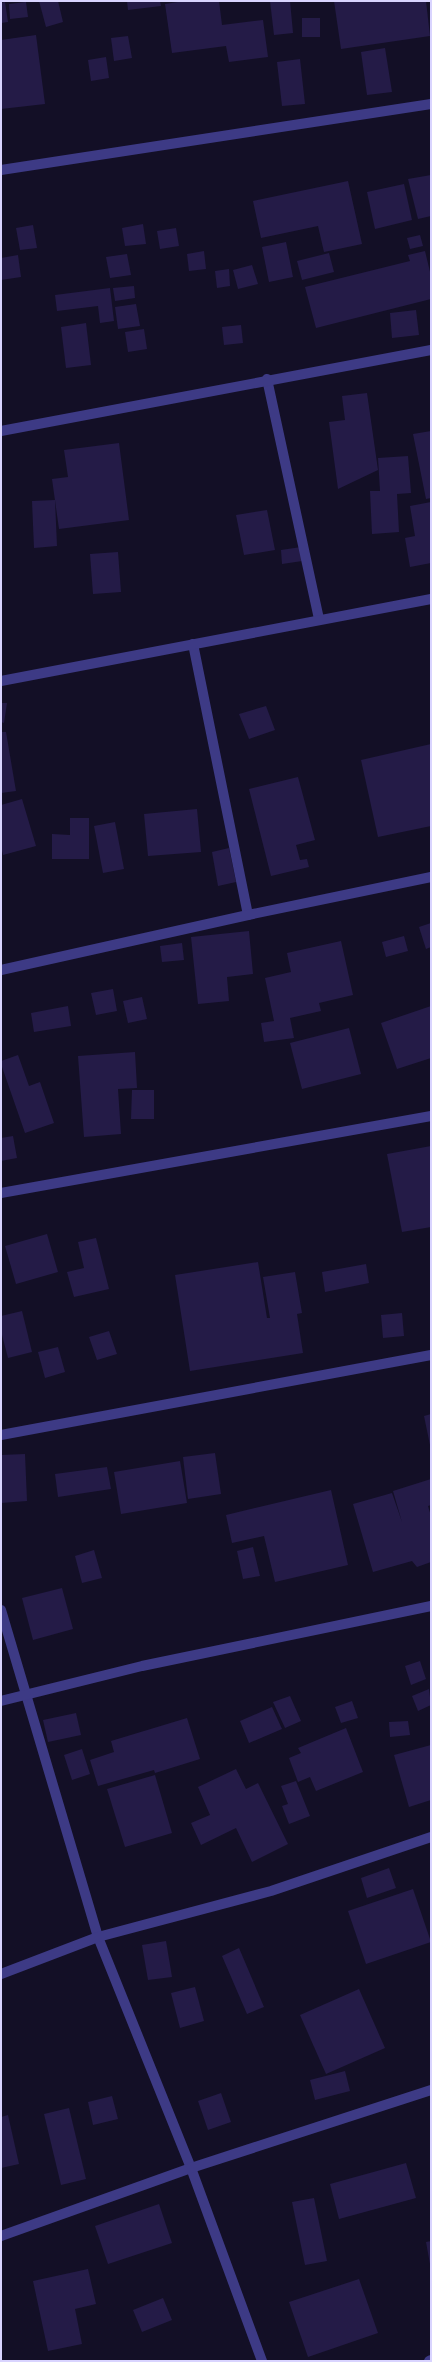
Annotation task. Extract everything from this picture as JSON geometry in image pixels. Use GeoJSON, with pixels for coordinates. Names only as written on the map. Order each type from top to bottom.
{"type":"FeatureCollection","features":[{"type":"Feature","properties":{"kind":"street"},"geometry":{"type":"LineString","coordinates":[[1,170],[431,104]]}},
{"type":"Feature","properties":{"kind":"street"},"geometry":{"type":"LineString","coordinates":[[1,431],[267,379],[431,350]]}},
{"type":"Feature","properties":{"kind":"street"},"geometry":{"type":"LineString","coordinates":[[267,379],[319,619]]}},
{"type":"Feature","properties":{"kind":"street"},"geometry":{"type":"LineString","coordinates":[[1,681],[319,619],[431,599]]}},
{"type":"Feature","properties":{"kind":"street"},"geometry":{"type":"LineString","coordinates":[[193,644],[248,915]]}},
{"type":"Feature","properties":{"kind":"street"},"geometry":{"type":"LineString","coordinates":[[1,970],[248,915],[431,877]]}},
{"type":"Feature","properties":{"kind":"street"},"geometry":{"type":"LineString","coordinates":[[1,1193],[431,1116]]}},
{"type":"Feature","properties":{"kind":"street"},"geometry":{"type":"LineString","coordinates":[[1,1435],[431,1355]]}},
{"type":"Feature","properties":{"kind":"street"},"geometry":{"type":"LineString","coordinates":[[1,1701],[26,1693],[219,1650],[431,1606]]}},
{"type":"Feature","properties":{"kind":"street"},"geometry":{"type":"LineString","coordinates":[[1,1610],[98,1937],[191,2168],[262,2361]]}},
{"type":"Feature","properties":{"kind":"street"},"geometry":{"type":"LineString","coordinates":[[1,1974],[98,1937],[271,1891],[431,1837]]}},
{"type":"Feature","properties":{"kind":"street"},"geometry":{"type":"LineString","coordinates":[[1,2236],[191,2168],[431,2090]]}},
{"type":"Feature","properties":{"kind":"building"},"geometry":{"type":"Polygon","coordinates":[[[39,1],[58,1],[63,22],[46,27],[39,1]]]}},
{"type":"Feature","properties":{"kind":"building"},"geometry":{"type":"Polygon","coordinates":[[[127,1],[160,1],[161,6],[128,10],[127,1]]]}},
{"type":"Feature","properties":{"kind":"building"},"geometry":{"type":"Polygon","coordinates":[[[184,1],[219,1],[222,25],[263,20],[268,57],[229,62],[226,46],[172,53],[165,4],[184,1]]]}},
{"type":"Feature","properties":{"kind":"building"},"geometry":{"type":"Polygon","coordinates":[[[270,1],[290,1],[293,33],[274,35],[270,1]]]}},
{"type":"Feature","properties":{"kind":"building"},"geometry":{"type":"Polygon","coordinates":[[[334,1],[426,1],[430,36],[341,49],[334,1]]]}},
{"type":"Feature","properties":{"kind":"building"},"geometry":{"type":"Polygon","coordinates":[[[5,2],[8,22],[1,23],[1,3],[5,2]]]}},
{"type":"Feature","properties":{"kind":"building"},"geometry":{"type":"Polygon","coordinates":[[[26,2],[28,17],[10,19],[9,4],[26,2]]]}},
{"type":"Feature","properties":{"kind":"building"},"geometry":{"type":"Polygon","coordinates":[[[302,18],[320,18],[320,37],[302,37],[302,18]]]}},
{"type":"Feature","properties":{"kind":"building"},"geometry":{"type":"Polygon","coordinates":[[[36,35],[45,104],[1,109],[1,40],[36,35]]]}},
{"type":"Feature","properties":{"kind":"building"},"geometry":{"type":"Polygon","coordinates":[[[128,36],[132,58],[114,61],[111,38],[128,36]]]}},
{"type":"Feature","properties":{"kind":"building"},"geometry":{"type":"Polygon","coordinates":[[[385,48],[392,92],[367,95],[361,52],[385,48]]]}},
{"type":"Feature","properties":{"kind":"building"},"geometry":{"type":"Polygon","coordinates":[[[106,57],[109,78],[91,81],[88,60],[106,57]]]}},
{"type":"Feature","properties":{"kind":"building"},"geometry":{"type":"Polygon","coordinates":[[[300,59],[305,104],[282,106],[277,62],[300,59]]]}},
{"type":"Feature","properties":{"kind":"building"},"geometry":{"type":"Polygon","coordinates":[[[431,175],[431,216],[418,219],[408,179],[431,175]]]}},
{"type":"Feature","properties":{"kind":"building"},"geometry":{"type":"Polygon","coordinates":[[[348,181],[362,244],[324,252],[318,226],[261,238],[253,201],[348,181]]]}},
{"type":"Feature","properties":{"kind":"building"},"geometry":{"type":"Polygon","coordinates":[[[404,184],[412,220],[375,229],[367,192],[404,184]]]}},
{"type":"Feature","properties":{"kind":"building"},"geometry":{"type":"Polygon","coordinates":[[[143,224],[146,244],[125,246],[122,228],[143,224]]]}},
{"type":"Feature","properties":{"kind":"building"},"geometry":{"type":"Polygon","coordinates":[[[33,225],[37,248],[20,250],[16,228],[33,225]]]}},
{"type":"Feature","properties":{"kind":"building"},"geometry":{"type":"Polygon","coordinates":[[[176,228],[179,246],[160,249],[157,231],[176,228]]]}},
{"type":"Feature","properties":{"kind":"building"},"geometry":{"type":"Polygon","coordinates":[[[420,235],[423,246],[410,249],[407,238],[420,235]]]}},
{"type":"Feature","properties":{"kind":"building"},"geometry":{"type":"Polygon","coordinates":[[[286,242],[293,277],[269,282],[262,247],[286,242]]]}},
{"type":"Feature","properties":{"kind":"building"},"geometry":{"type":"Polygon","coordinates":[[[204,251],[206,269],[189,271],[187,254],[204,251]]]}},
{"type":"Feature","properties":{"kind":"building"},"geometry":{"type":"Polygon","coordinates":[[[425,251],[431,276],[431,299],[316,328],[305,287],[410,261],[408,255],[425,251]]]}},
{"type":"Feature","properties":{"kind":"building"},"geometry":{"type":"Polygon","coordinates":[[[329,253],[334,272],[302,280],[297,261],[329,253]]]}},
{"type":"Feature","properties":{"kind":"building"},"geometry":{"type":"Polygon","coordinates":[[[127,254],[131,275],[110,278],[106,257],[127,254]]]}},
{"type":"Feature","properties":{"kind":"building"},"geometry":{"type":"Polygon","coordinates":[[[18,255],[21,277],[1,280],[1,258],[18,255]]]}},
{"type":"Feature","properties":{"kind":"building"},"geometry":{"type":"Polygon","coordinates":[[[252,265],[258,284],[238,289],[233,270],[252,265]]]}},
{"type":"Feature","properties":{"kind":"building"},"geometry":{"type":"Polygon","coordinates":[[[229,269],[230,286],[217,288],[215,271],[229,269]]]}},
{"type":"Feature","properties":{"kind":"building"},"geometry":{"type":"Polygon","coordinates":[[[134,286],[135,298],[115,301],[113,288],[134,286]]]}},
{"type":"Feature","properties":{"kind":"building"},"geometry":{"type":"Polygon","coordinates":[[[110,288],[114,321],[100,323],[98,306],[57,311],[55,295],[110,288]]]}},
{"type":"Feature","properties":{"kind":"building"},"geometry":{"type":"Polygon","coordinates":[[[136,304],[140,326],[118,329],[115,307],[136,304]]]}},
{"type":"Feature","properties":{"kind":"building"},"geometry":{"type":"Polygon","coordinates":[[[416,310],[419,335],[392,338],[390,313],[416,310]]]}},
{"type":"Feature","properties":{"kind":"building"},"geometry":{"type":"Polygon","coordinates":[[[86,323],[91,365],[66,368],[61,327],[86,323]]]}},
{"type":"Feature","properties":{"kind":"building"},"geometry":{"type":"Polygon","coordinates":[[[241,325],[243,343],[224,345],[222,327],[241,325]]]}},
{"type":"Feature","properties":{"kind":"building"},"geometry":{"type":"Polygon","coordinates":[[[144,329],[147,349],[128,352],[125,332],[144,329]]]}},
{"type":"Feature","properties":{"kind":"building"},"geometry":{"type":"Polygon","coordinates":[[[367,393],[378,470],[338,489],[329,422],[345,420],[342,396],[367,393]]]}},
{"type":"Feature","properties":{"kind":"building"},"geometry":{"type":"Polygon","coordinates":[[[431,431],[431,498],[426,499],[413,434],[431,431]]]}},
{"type":"Feature","properties":{"kind":"building"},"geometry":{"type":"Polygon","coordinates":[[[119,443],[129,520],[59,529],[52,479],[68,477],[64,450],[119,443]]]}},
{"type":"Feature","properties":{"kind":"building"},"geometry":{"type":"Polygon","coordinates":[[[408,456],[411,493],[397,494],[399,532],[372,534],[370,491],[380,491],[378,458],[408,456]]]}},
{"type":"Feature","properties":{"kind":"building"},"geometry":{"type":"Polygon","coordinates":[[[55,500],[57,546],[34,548],[32,501],[55,500]]]}},
{"type":"Feature","properties":{"kind":"building"},"geometry":{"type":"Polygon","coordinates":[[[431,502],[431,563],[410,567],[405,538],[415,536],[410,506],[431,502]]]}},
{"type":"Feature","properties":{"kind":"building"},"geometry":{"type":"Polygon","coordinates":[[[267,510],[275,550],[244,555],[236,515],[267,510]]]}},
{"type":"Feature","properties":{"kind":"building"},"geometry":{"type":"Polygon","coordinates":[[[308,546],[309,560],[282,564],[281,550],[308,546]]]}},
{"type":"Feature","properties":{"kind":"building"},"geometry":{"type":"Polygon","coordinates":[[[118,552],[121,592],[93,594],[90,554],[118,552]]]}},
{"type":"Feature","properties":{"kind":"building"},"geometry":{"type":"Polygon","coordinates":[[[1,703],[7,703],[4,723],[1,722],[1,703]]]}},
{"type":"Feature","properties":{"kind":"building"},"geometry":{"type":"Polygon","coordinates":[[[266,706],[275,730],[249,739],[239,714],[266,706]]]}},
{"type":"Feature","properties":{"kind":"building"},"geometry":{"type":"Polygon","coordinates":[[[1,732],[6,732],[16,791],[1,793],[1,732]]]}},
{"type":"Feature","properties":{"kind":"building"},"geometry":{"type":"Polygon","coordinates":[[[431,744],[431,826],[378,837],[361,760],[431,744]]]}},
{"type":"Feature","properties":{"kind":"building"},"geometry":{"type":"Polygon","coordinates":[[[298,777],[315,840],[296,845],[300,860],[307,859],[309,867],[271,876],[249,789],[298,777]]]}},
{"type":"Feature","properties":{"kind":"building"},"geometry":{"type":"Polygon","coordinates":[[[22,799],[36,846],[3,855],[1,847],[1,805],[22,799]]]}},
{"type":"Feature","properties":{"kind":"building"},"geometry":{"type":"Polygon","coordinates":[[[197,809],[201,852],[148,856],[144,814],[197,809]]]}},
{"type":"Feature","properties":{"kind":"building"},"geometry":{"type":"Polygon","coordinates":[[[70,818],[89,818],[89,859],[52,859],[52,834],[70,835],[70,818]]]}},
{"type":"Feature","properties":{"kind":"building"},"geometry":{"type":"Polygon","coordinates":[[[115,822],[124,869],[103,873],[94,826],[115,822]]]}},
{"type":"Feature","properties":{"kind":"building"},"geometry":{"type":"Polygon","coordinates":[[[229,848],[236,882],[218,886],[212,852],[229,848]]]}},
{"type":"Feature","properties":{"kind":"building"},"geometry":{"type":"Polygon","coordinates":[[[431,923],[431,947],[426,949],[419,927],[431,923]]]}},
{"type":"Feature","properties":{"kind":"building"},"geometry":{"type":"Polygon","coordinates":[[[249,931],[253,974],[227,977],[229,1001],[198,1004],[191,937],[249,931]]]}},
{"type":"Feature","properties":{"kind":"building"},"geometry":{"type":"Polygon","coordinates":[[[404,936],[408,951],[386,957],[382,942],[404,936]]]}},
{"type":"Feature","properties":{"kind":"building"},"geometry":{"type":"Polygon","coordinates":[[[341,941],[353,995],[319,1003],[321,1011],[290,1018],[294,1038],[264,1042],[261,1023],[274,1021],[265,978],[291,972],[287,953],[341,941]]]}},
{"type":"Feature","properties":{"kind":"building"},"geometry":{"type":"Polygon","coordinates":[[[182,943],[184,960],[162,962],[160,946],[182,943]]]}},
{"type":"Feature","properties":{"kind":"building"},"geometry":{"type":"Polygon","coordinates":[[[113,989],[117,1011],[96,1015],[91,993],[113,989]]]}},
{"type":"Feature","properties":{"kind":"building"},"geometry":{"type":"Polygon","coordinates":[[[142,997],[147,1019],[128,1023],[123,1001],[142,997]]]}},
{"type":"Feature","properties":{"kind":"building"},"geometry":{"type":"Polygon","coordinates":[[[68,1006],[71,1026],[34,1032],[31,1013],[68,1006]]]}},
{"type":"Feature","properties":{"kind":"building"},"geometry":{"type":"Polygon","coordinates":[[[431,1006],[431,1058],[397,1069],[381,1023],[431,1006]]]}},
{"type":"Feature","properties":{"kind":"building"},"geometry":{"type":"Polygon","coordinates":[[[349,1028],[361,1074],[302,1089],[290,1043],[349,1028]]]}},
{"type":"Feature","properties":{"kind":"building"},"geometry":{"type":"Polygon","coordinates":[[[135,1052],[137,1088],[118,1089],[121,1134],[84,1137],[78,1056],[135,1052]]]}},
{"type":"Feature","properties":{"kind":"building"},"geometry":{"type":"Polygon","coordinates":[[[18,1055],[29,1086],[40,1082],[54,1123],[25,1133],[1,1064],[1,1061],[18,1055]]]}},
{"type":"Feature","properties":{"kind":"building"},"geometry":{"type":"Polygon","coordinates":[[[132,1090],[154,1090],[154,1119],[131,1119],[132,1090]]]}},
{"type":"Feature","properties":{"kind":"building"},"geometry":{"type":"Polygon","coordinates":[[[13,1136],[17,1158],[1,1161],[1,1138],[13,1136]]]}},
{"type":"Feature","properties":{"kind":"building"},"geometry":{"type":"Polygon","coordinates":[[[431,1146],[431,1227],[402,1232],[387,1154],[431,1146]]]}},
{"type":"Feature","properties":{"kind":"building"},"geometry":{"type":"Polygon","coordinates":[[[47,1234],[58,1272],[16,1284],[5,1246],[47,1234]]]}},
{"type":"Feature","properties":{"kind":"building"},"geometry":{"type":"Polygon","coordinates":[[[96,1238],[109,1289],[74,1297],[67,1272],[84,1268],[78,1242],[96,1238]]]}},
{"type":"Feature","properties":{"kind":"building"},"geometry":{"type":"Polygon","coordinates":[[[258,1262],[267,1318],[270,1318],[263,1277],[295,1272],[302,1313],[297,1314],[303,1353],[190,1371],[175,1275],[258,1262]]]}},
{"type":"Feature","properties":{"kind":"building"},"geometry":{"type":"Polygon","coordinates":[[[366,1264],[369,1283],[325,1292],[322,1272],[366,1264]]]}},
{"type":"Feature","properties":{"kind":"building"},"geometry":{"type":"Polygon","coordinates":[[[22,1311],[32,1352],[8,1358],[1,1331],[1,1316],[22,1311]]]}},
{"type":"Feature","properties":{"kind":"building"},"geometry":{"type":"Polygon","coordinates":[[[402,1313],[404,1336],[383,1338],[381,1315],[402,1313]]]}},
{"type":"Feature","properties":{"kind":"building"},"geometry":{"type":"Polygon","coordinates":[[[109,1331],[117,1354],[97,1360],[89,1337],[109,1331]]]}},
{"type":"Feature","properties":{"kind":"building"},"geometry":{"type":"Polygon","coordinates":[[[58,1347],[65,1372],[45,1378],[38,1352],[58,1347]]]}},
{"type":"Feature","properties":{"kind":"building"},"geometry":{"type":"Polygon","coordinates":[[[431,1414],[431,1445],[430,1445],[424,1416],[431,1414]]]}},
{"type":"Feature","properties":{"kind":"building"},"geometry":{"type":"Polygon","coordinates":[[[215,1453],[221,1494],[188,1499],[183,1457],[215,1453]]]}},
{"type":"Feature","properties":{"kind":"building"},"geometry":{"type":"Polygon","coordinates":[[[25,1454],[27,1501],[1,1503],[1,1455],[25,1454]]]}},
{"type":"Feature","properties":{"kind":"building"},"geometry":{"type":"Polygon","coordinates":[[[180,1461],[187,1503],[121,1514],[114,1472],[180,1461]]]}},
{"type":"Feature","properties":{"kind":"building"},"geometry":{"type":"Polygon","coordinates":[[[107,1467],[111,1489],[58,1497],[55,1474],[107,1467]]]}},
{"type":"Feature","properties":{"kind":"building"},"geometry":{"type":"Polygon","coordinates":[[[431,1479],[431,1505],[428,1506],[431,1516],[431,1562],[417,1567],[412,1561],[373,1572],[353,1504],[392,1493],[402,1522],[393,1491],[431,1479]]]}},
{"type":"Feature","properties":{"kind":"building"},"geometry":{"type":"Polygon","coordinates":[[[331,1490],[348,1565],[275,1582],[264,1536],[232,1543],[226,1515],[331,1490]]]}},
{"type":"Feature","properties":{"kind":"building"},"geometry":{"type":"Polygon","coordinates":[[[253,1547],[260,1576],[243,1579],[237,1551],[253,1547]]]}},
{"type":"Feature","properties":{"kind":"building"},"geometry":{"type":"Polygon","coordinates":[[[94,1550],[102,1578],[82,1583],[75,1556],[94,1550]]]}},
{"type":"Feature","properties":{"kind":"building"},"geometry":{"type":"Polygon","coordinates":[[[62,1588],[73,1629],[33,1640],[22,1598],[62,1588]]]}},
{"type":"Feature","properties":{"kind":"building"},"geometry":{"type":"Polygon","coordinates":[[[420,1661],[426,1679],[411,1685],[405,1666],[420,1661]]]}},
{"type":"Feature","properties":{"kind":"building"},"geometry":{"type":"Polygon","coordinates":[[[429,1689],[431,1705],[418,1711],[412,1696],[429,1689]]]}},
{"type":"Feature","properties":{"kind":"building"},"geometry":{"type":"Polygon","coordinates":[[[290,1696],[301,1721],[285,1728],[273,1702],[290,1696]]]}},
{"type":"Feature","properties":{"kind":"building"},"geometry":{"type":"Polygon","coordinates":[[[352,1701],[358,1718],[341,1723],[335,1707],[352,1701]]]}},
{"type":"Feature","properties":{"kind":"building"},"geometry":{"type":"Polygon","coordinates":[[[272,1707],[282,1729],[249,1743],[240,1721],[272,1707]]]}},
{"type":"Feature","properties":{"kind":"building"},"geometry":{"type":"Polygon","coordinates":[[[76,1713],[81,1735],[48,1742],[43,1720],[76,1713]]]}},
{"type":"Feature","properties":{"kind":"building"},"geometry":{"type":"Polygon","coordinates":[[[187,1718],[200,1759],[155,1773],[154,1770],[98,1786],[90,1760],[114,1752],[111,1741],[187,1718]]]}},
{"type":"Feature","properties":{"kind":"building"},"geometry":{"type":"Polygon","coordinates":[[[408,1721],[410,1735],[390,1737],[389,1722],[408,1721]]]}},
{"type":"Feature","properties":{"kind":"building"},"geometry":{"type":"Polygon","coordinates":[[[346,1728],[363,1772],[316,1791],[310,1777],[298,1782],[289,1758],[301,1753],[298,1748],[346,1728]]]}},
{"type":"Feature","properties":{"kind":"building"},"geometry":{"type":"Polygon","coordinates":[[[431,1745],[431,1800],[409,1807],[394,1755],[431,1745]]]}},
{"type":"Feature","properties":{"kind":"building"},"geometry":{"type":"Polygon","coordinates":[[[82,1749],[90,1774],[72,1780],[64,1755],[82,1749]]]}},
{"type":"Feature","properties":{"kind":"building"},"geometry":{"type":"Polygon","coordinates":[[[236,1769],[246,1789],[258,1783],[288,1844],[252,1862],[236,1828],[201,1845],[191,1823],[210,1815],[198,1787],[236,1769]]]}},
{"type":"Feature","properties":{"kind":"building"},"geometry":{"type":"Polygon","coordinates":[[[155,1775],[172,1833],[125,1847],[107,1789],[155,1775]]]}},
{"type":"Feature","properties":{"kind":"building"},"geometry":{"type":"Polygon","coordinates":[[[296,1781],[310,1816],[289,1824],[282,1806],[288,1804],[281,1786],[296,1781]]]}},
{"type":"Feature","properties":{"kind":"building"},"geometry":{"type":"Polygon","coordinates":[[[389,1868],[396,1888],[367,1898],[361,1878],[389,1868]]]}},
{"type":"Feature","properties":{"kind":"building"},"geometry":{"type":"Polygon","coordinates":[[[413,1889],[431,1942],[366,1964],[348,1911],[413,1889]]]}},
{"type":"Feature","properties":{"kind":"building"},"geometry":{"type":"Polygon","coordinates":[[[166,1941],[172,1977],[148,1980],[142,1945],[166,1941]]]}},
{"type":"Feature","properties":{"kind":"building"},"geometry":{"type":"Polygon","coordinates":[[[239,1948],[264,2007],[247,2014],[222,1956],[239,1948]]]}},
{"type":"Feature","properties":{"kind":"building"},"geometry":{"type":"Polygon","coordinates":[[[195,1987],[204,2021],[180,2028],[171,1993],[195,1987]]]}},
{"type":"Feature","properties":{"kind":"building"},"geometry":{"type":"Polygon","coordinates":[[[359,1989],[385,2048],[326,2074],[300,2015],[359,1989]]]}},
{"type":"Feature","properties":{"kind":"building"},"geometry":{"type":"Polygon","coordinates":[[[345,2071],[350,2091],[315,2100],[310,2080],[345,2071]]]}},
{"type":"Feature","properties":{"kind":"building"},"geometry":{"type":"Polygon","coordinates":[[[221,2093],[231,2122],[208,2130],[198,2101],[221,2093]]]}},
{"type":"Feature","properties":{"kind":"building"},"geometry":{"type":"Polygon","coordinates":[[[112,2096],[118,2119],[93,2125],[88,2102],[112,2096]]]}},
{"type":"Feature","properties":{"kind":"building"},"geometry":{"type":"Polygon","coordinates":[[[69,2108],[86,2179],[61,2185],[44,2114],[69,2108]]]}},
{"type":"Feature","properties":{"kind":"building"},"geometry":{"type":"Polygon","coordinates":[[[8,2115],[19,2164],[1,2168],[1,2117],[8,2115]]]}},
{"type":"Feature","properties":{"kind":"building"},"geometry":{"type":"Polygon","coordinates":[[[406,2163],[416,2198],[339,2219],[330,2184],[406,2163]]]}},
{"type":"Feature","properties":{"kind":"building"},"geometry":{"type":"Polygon","coordinates":[[[314,2198],[327,2261],[305,2265],[292,2202],[314,2198]]]}},
{"type":"Feature","properties":{"kind":"building"},"geometry":{"type":"Polygon","coordinates":[[[159,2204],[172,2243],[108,2264],[95,2226],[159,2204]]]}},
{"type":"Feature","properties":{"kind":"building"},"geometry":{"type":"Polygon","coordinates":[[[431,2241],[431,2264],[430,2264],[426,2242],[431,2241]]]}},
{"type":"Feature","properties":{"kind":"building"},"geometry":{"type":"Polygon","coordinates":[[[88,2269],[96,2304],[75,2309],[82,2344],[48,2351],[33,2281],[88,2269]]]}},
{"type":"Feature","properties":{"kind":"building"},"geometry":{"type":"Polygon","coordinates":[[[359,2279],[378,2333],[308,2357],[289,2302],[359,2279]]]}},
{"type":"Feature","properties":{"kind":"building"},"geometry":{"type":"Polygon","coordinates":[[[163,2298],[172,2320],[142,2332],[133,2310],[163,2298]]]}}]}
